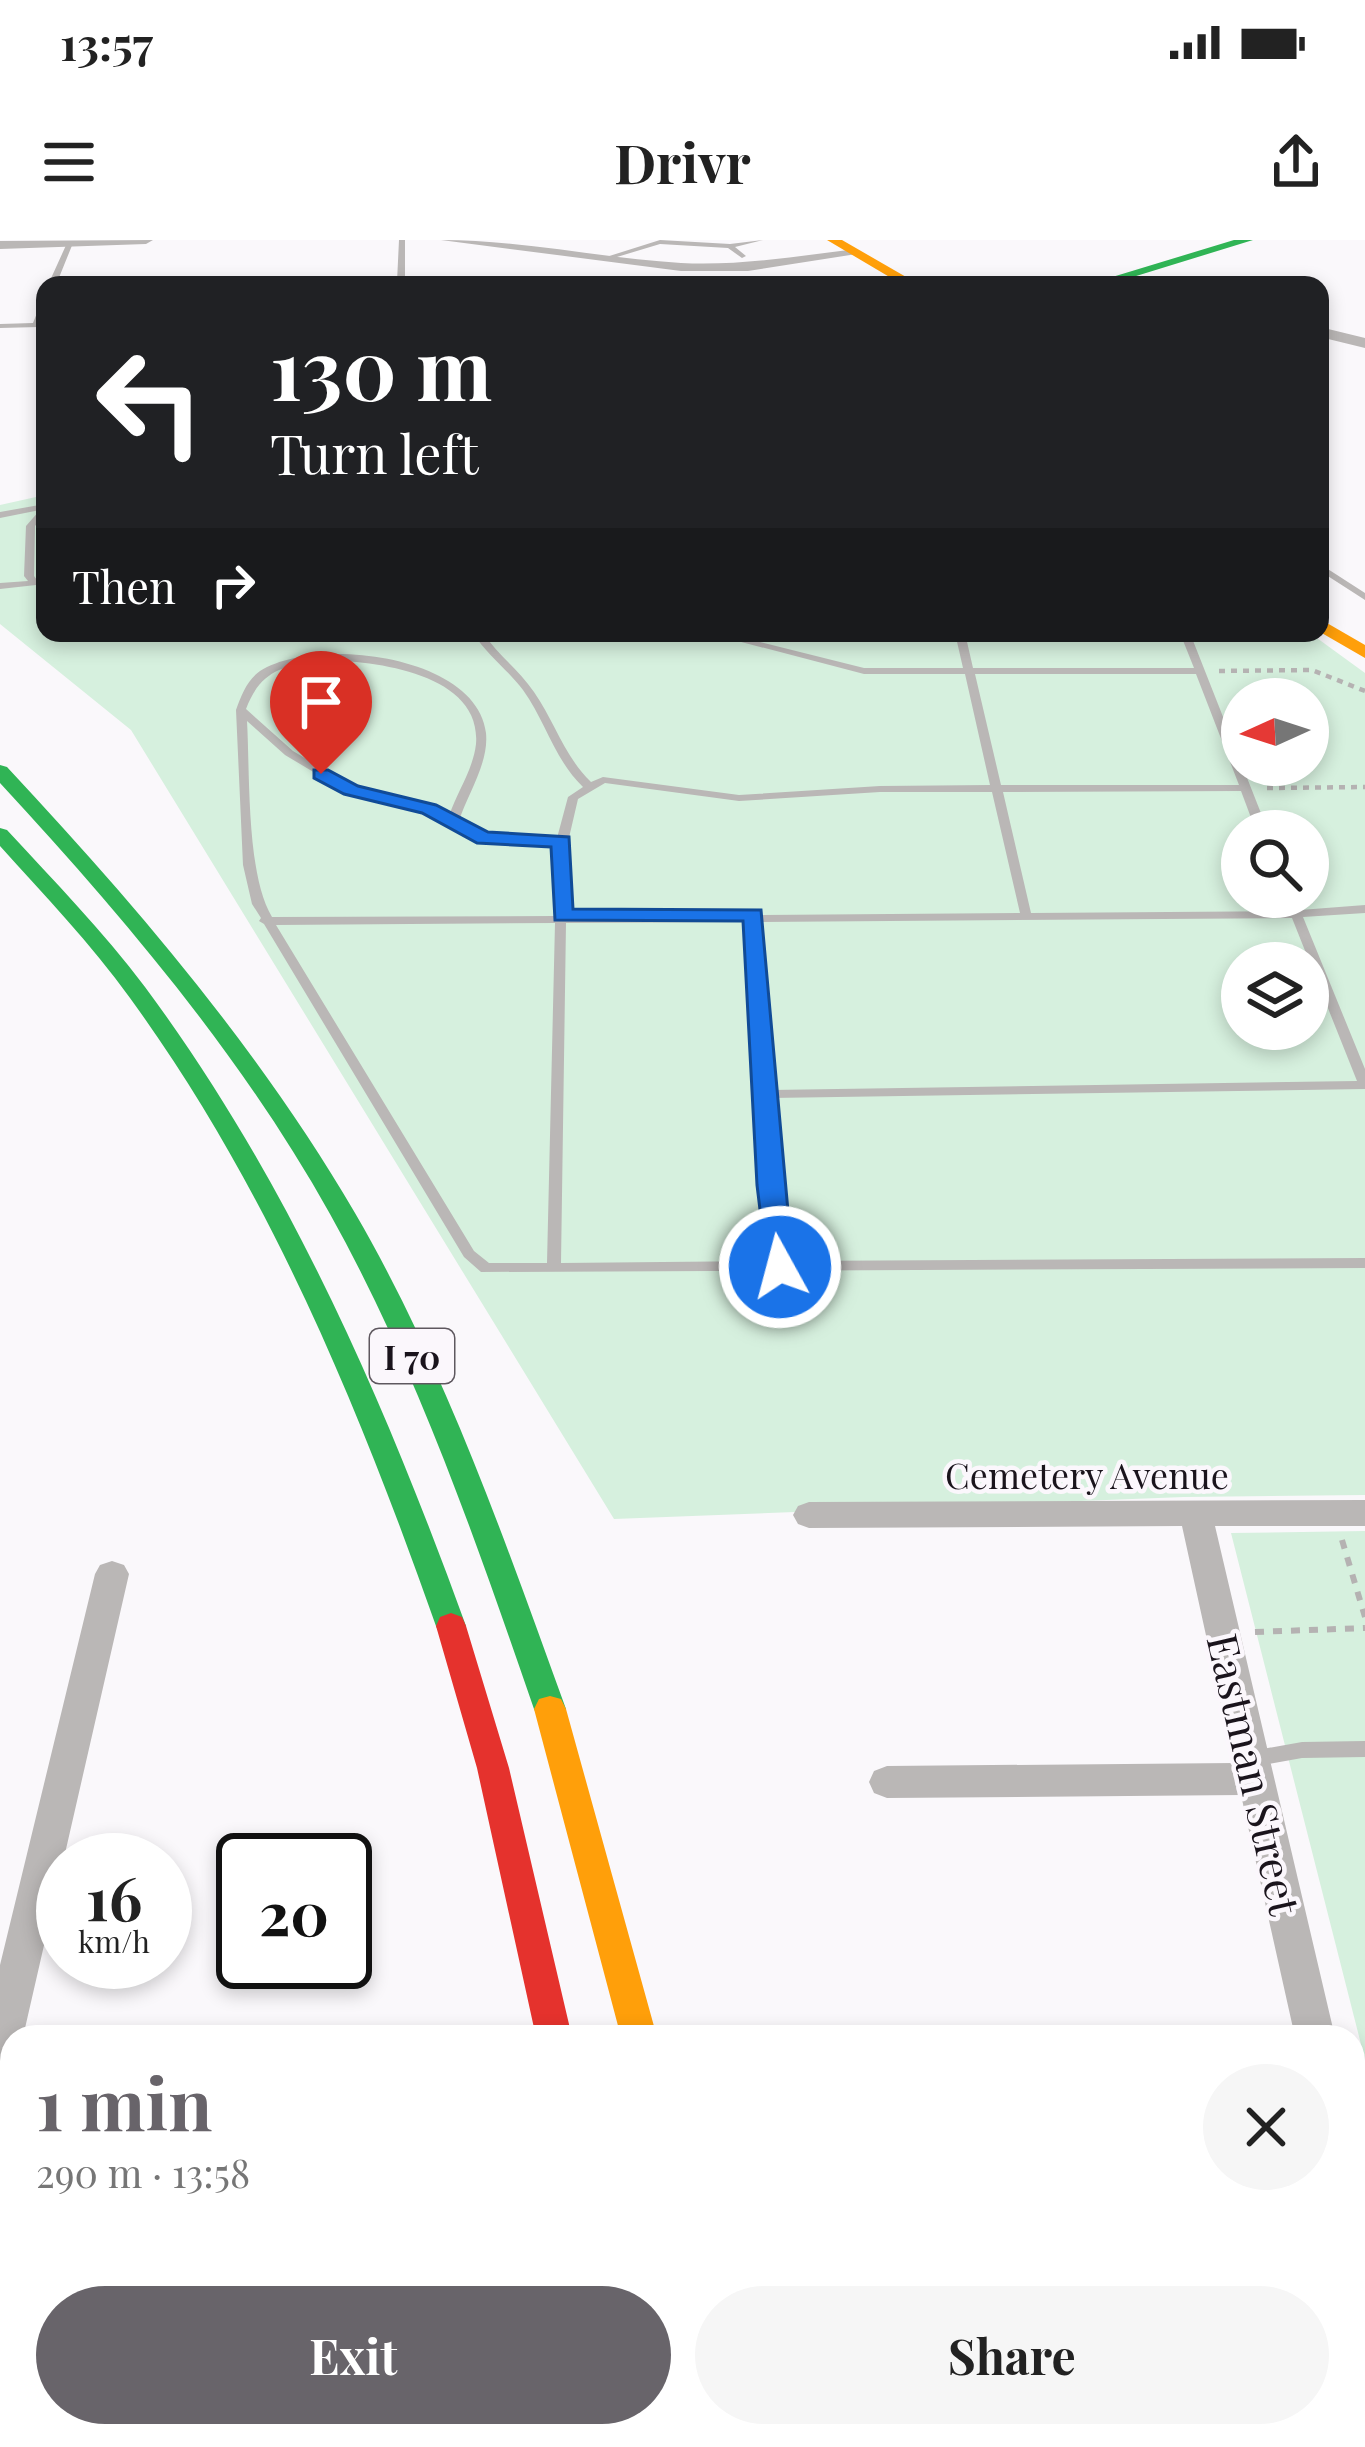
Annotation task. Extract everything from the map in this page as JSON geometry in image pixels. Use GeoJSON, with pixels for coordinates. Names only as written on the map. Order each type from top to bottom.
{"type":"FeatureCollection","features":[{"type":"Feature","properties":{"kind":"main road"},"geometry":{"type":"LineString","coordinates":[[1149,276],[1247,240]]}},
{"type":"Feature","properties":{"kind":"main road"},"geometry":{"type":"LineString","coordinates":[[843,245],[897,276]]}},
{"type":"Feature","properties":{"kind":"main road"},"geometry":{"type":"LineString","coordinates":[[1329,630],[1365,653]]}},
{"type":"Feature","properties":{"kind":"main road","name":"I 70"},"geometry":{"type":"LineString","coordinates":[[0,771],[107,886],[193,989],[254,1075],[350,1228],[426,1384],[493,1547],[558,1730],[636,2025]]}},
{"type":"Feature","properties":{"kind":"main road","name":"I 70"},"geometry":{"type":"LineString","coordinates":[[0,834],[152,1011],[229,1130],[303,1260],[370,1407],[445,1615],[538,1953],[552,2025]]}},
{"type":"Feature","properties":{"kind":"street"},"geometry":{"type":"LineString","coordinates":[[0,245],[146,240]]}},
{"type":"Feature","properties":{"kind":"street"},"geometry":{"type":"LineString","coordinates":[[448,240],[711,268],[843,245]]}},
{"type":"Feature","properties":{"kind":"street"},"geometry":{"type":"LineString","coordinates":[[615,259],[843,245]]}},
{"type":"Feature","properties":{"kind":"street"},"geometry":{"type":"LineString","coordinates":[[1329,334],[1365,343]]}},
{"type":"Feature","properties":{"kind":"street","name":"Eastman Street"},"geometry":{"type":"LineString","coordinates":[[1195,1512],[1312,2025]]}},
{"type":"Feature","properties":{"kind":"street","name":"Cemetery Avenue"},"geometry":{"type":"LineString","coordinates":[[808,1515],[1350,1513]]}},
{"type":"Feature","properties":{"kind":"street"},"geometry":{"type":"LineString","coordinates":[[5,2025],[112,1574]]}},
{"type":"Feature","properties":{"kind":"street"},"geometry":{"type":"LineString","coordinates":[[887,1782],[1253,1769]]}},
{"type":"Feature","properties":{"kind":"lane"},"geometry":{"type":"LineString","coordinates":[[401,276],[402,240]]}},
{"type":"Feature","properties":{"kind":"lane"},"geometry":{"type":"LineString","coordinates":[[736,251],[760,240]]}},
{"type":"Feature","properties":{"kind":"lane"},"geometry":{"type":"LineString","coordinates":[[56,276],[70,243]]}},
{"type":"Feature","properties":{"kind":"lane"},"geometry":{"type":"LineString","coordinates":[[0,326],[36,325]]}},
{"type":"Feature","properties":{"kind":"lane"},"geometry":{"type":"LineString","coordinates":[[0,515],[36,509]]}},
{"type":"Feature","properties":{"kind":"lane"},"geometry":{"type":"LineString","coordinates":[[36,520],[31,526],[28,576],[36,581]]}},
{"type":"Feature","properties":{"kind":"lane"},"geometry":{"type":"LineString","coordinates":[[1329,573],[1365,597]]}},
{"type":"Feature","properties":{"kind":"lane"},"geometry":{"type":"LineString","coordinates":[[0,586],[36,583]]}},
{"type":"Feature","properties":{"kind":"lane"},"geometry":{"type":"LineString","coordinates":[[483,642],[521,679],[569,769],[588,784]]}},
{"type":"Feature","properties":{"kind":"lane"},"geometry":{"type":"LineString","coordinates":[[756,642],[864,671],[970,675],[1200,671]]}},
{"type":"Feature","properties":{"kind":"lane"},"geometry":{"type":"LineString","coordinates":[[962,642],[1026,915]]}},
{"type":"Feature","properties":{"kind":"lane"},"geometry":{"type":"LineString","coordinates":[[1188,642],[1254,810]]}},
{"type":"Feature","properties":{"kind":"lane"},"geometry":{"type":"LineString","coordinates":[[454,819],[477,766],[481,726],[474,710],[458,694],[421,671],[370,658],[290,662],[257,679],[241,710],[249,865],[265,921],[469,1254],[485,1268],[1365,1263]]}},
{"type":"Feature","properties":{"kind":"lane"},"geometry":{"type":"LineString","coordinates":[[241,710],[289,753],[351,790],[454,819],[484,838],[562,842]]}},
{"type":"Feature","properties":{"kind":"lane"},"geometry":{"type":"LineString","coordinates":[[554,1268],[562,842],[573,797],[588,784],[627,781],[739,798],[880,789],[1245,788]]}},
{"type":"Feature","properties":{"kind":"lane"},"geometry":{"type":"LineString","coordinates":[[1329,911],[1365,909]]}},
{"type":"Feature","properties":{"kind":"lane"},"geometry":{"type":"LineString","coordinates":[[265,921],[1221,913]]}},
{"type":"Feature","properties":{"kind":"lane"},"geometry":{"type":"LineString","coordinates":[[754,914],[780,1267]]}},
{"type":"Feature","properties":{"kind":"lane"},"geometry":{"type":"LineString","coordinates":[[766,1094],[1365,1085],[1298,918]]}},
{"type":"Feature","properties":{"kind":"lane"},"geometry":{"type":"LineString","coordinates":[[1253,1769],[1302,1750],[1365,1749]]}},
{"type":"Feature","properties":{"kind":"path"},"geometry":{"type":"LineString","coordinates":[[1200,671],[1316,668],[1339,674],[1365,691]]}},
{"type":"Feature","properties":{"kind":"path"},"geometry":{"type":"LineString","coordinates":[[1245,788],[1365,787]]}},
{"type":"Feature","properties":{"kind":"path"},"geometry":{"type":"LineString","coordinates":[[1350,1513],[1365,1617]]}},
{"type":"Feature","properties":{"kind":"path"},"geometry":{"type":"LineString","coordinates":[[1222,1634],[1365,1628]]}},
{"type":"Feature","properties":{"kind":"green space"},"geometry":{"type":"Polygon","coordinates":[[[36,497],[36,642],[1322,642],[1365,673],[1365,1495],[1184,1497],[614,1519],[131,730],[0,624],[0,505],[36,497]]]}},
{"type":"Feature","properties":{"kind":"green space"},"geometry":{"type":"Polygon","coordinates":[[[1365,1531],[1365,2025],[1356,2025],[1231,1533],[1365,1531]]]}},
{"type":"Feature","properties":{"kind":"traffic: fast"},"geometry":{"type":"LineString","coordinates":[[1124,276],[1247,240]]}},
{"type":"Feature","properties":{"kind":"traffic: fast"},"geometry":{"type":"LineString","coordinates":[[0,771],[119,903],[192,994],[339,1207],[435,1406],[550,1709]]}},
{"type":"Feature","properties":{"kind":"traffic: fast"},"geometry":{"type":"LineString","coordinates":[[0,834],[137,992],[188,1065],[279,1217],[355,1377],[451,1626]]}},
{"type":"Feature","properties":{"kind":"traffic: slow"},"geometry":{"type":"LineString","coordinates":[[833,240],[897,276]]}},
{"type":"Feature","properties":{"kind":"traffic: slow"},"geometry":{"type":"LineString","coordinates":[[1329,630],[1365,653]]}},
{"type":"Feature","properties":{"kind":"traffic: slow"},"geometry":{"type":"LineString","coordinates":[[550,1709],[636,2025]]}},
{"type":"Feature","properties":{"kind":"traffic: jam"},"geometry":{"type":"LineString","coordinates":[[451,1626],[493,1768],[551,2025]]}},
{"type":"Feature","properties":{"kind":"route"},"geometry":{"type":"LineString","coordinates":[[321,774],[351,790],[429,809],[484,838],[562,842],[562,915],[754,914],[770,1185],[780,1267]]}}]}
